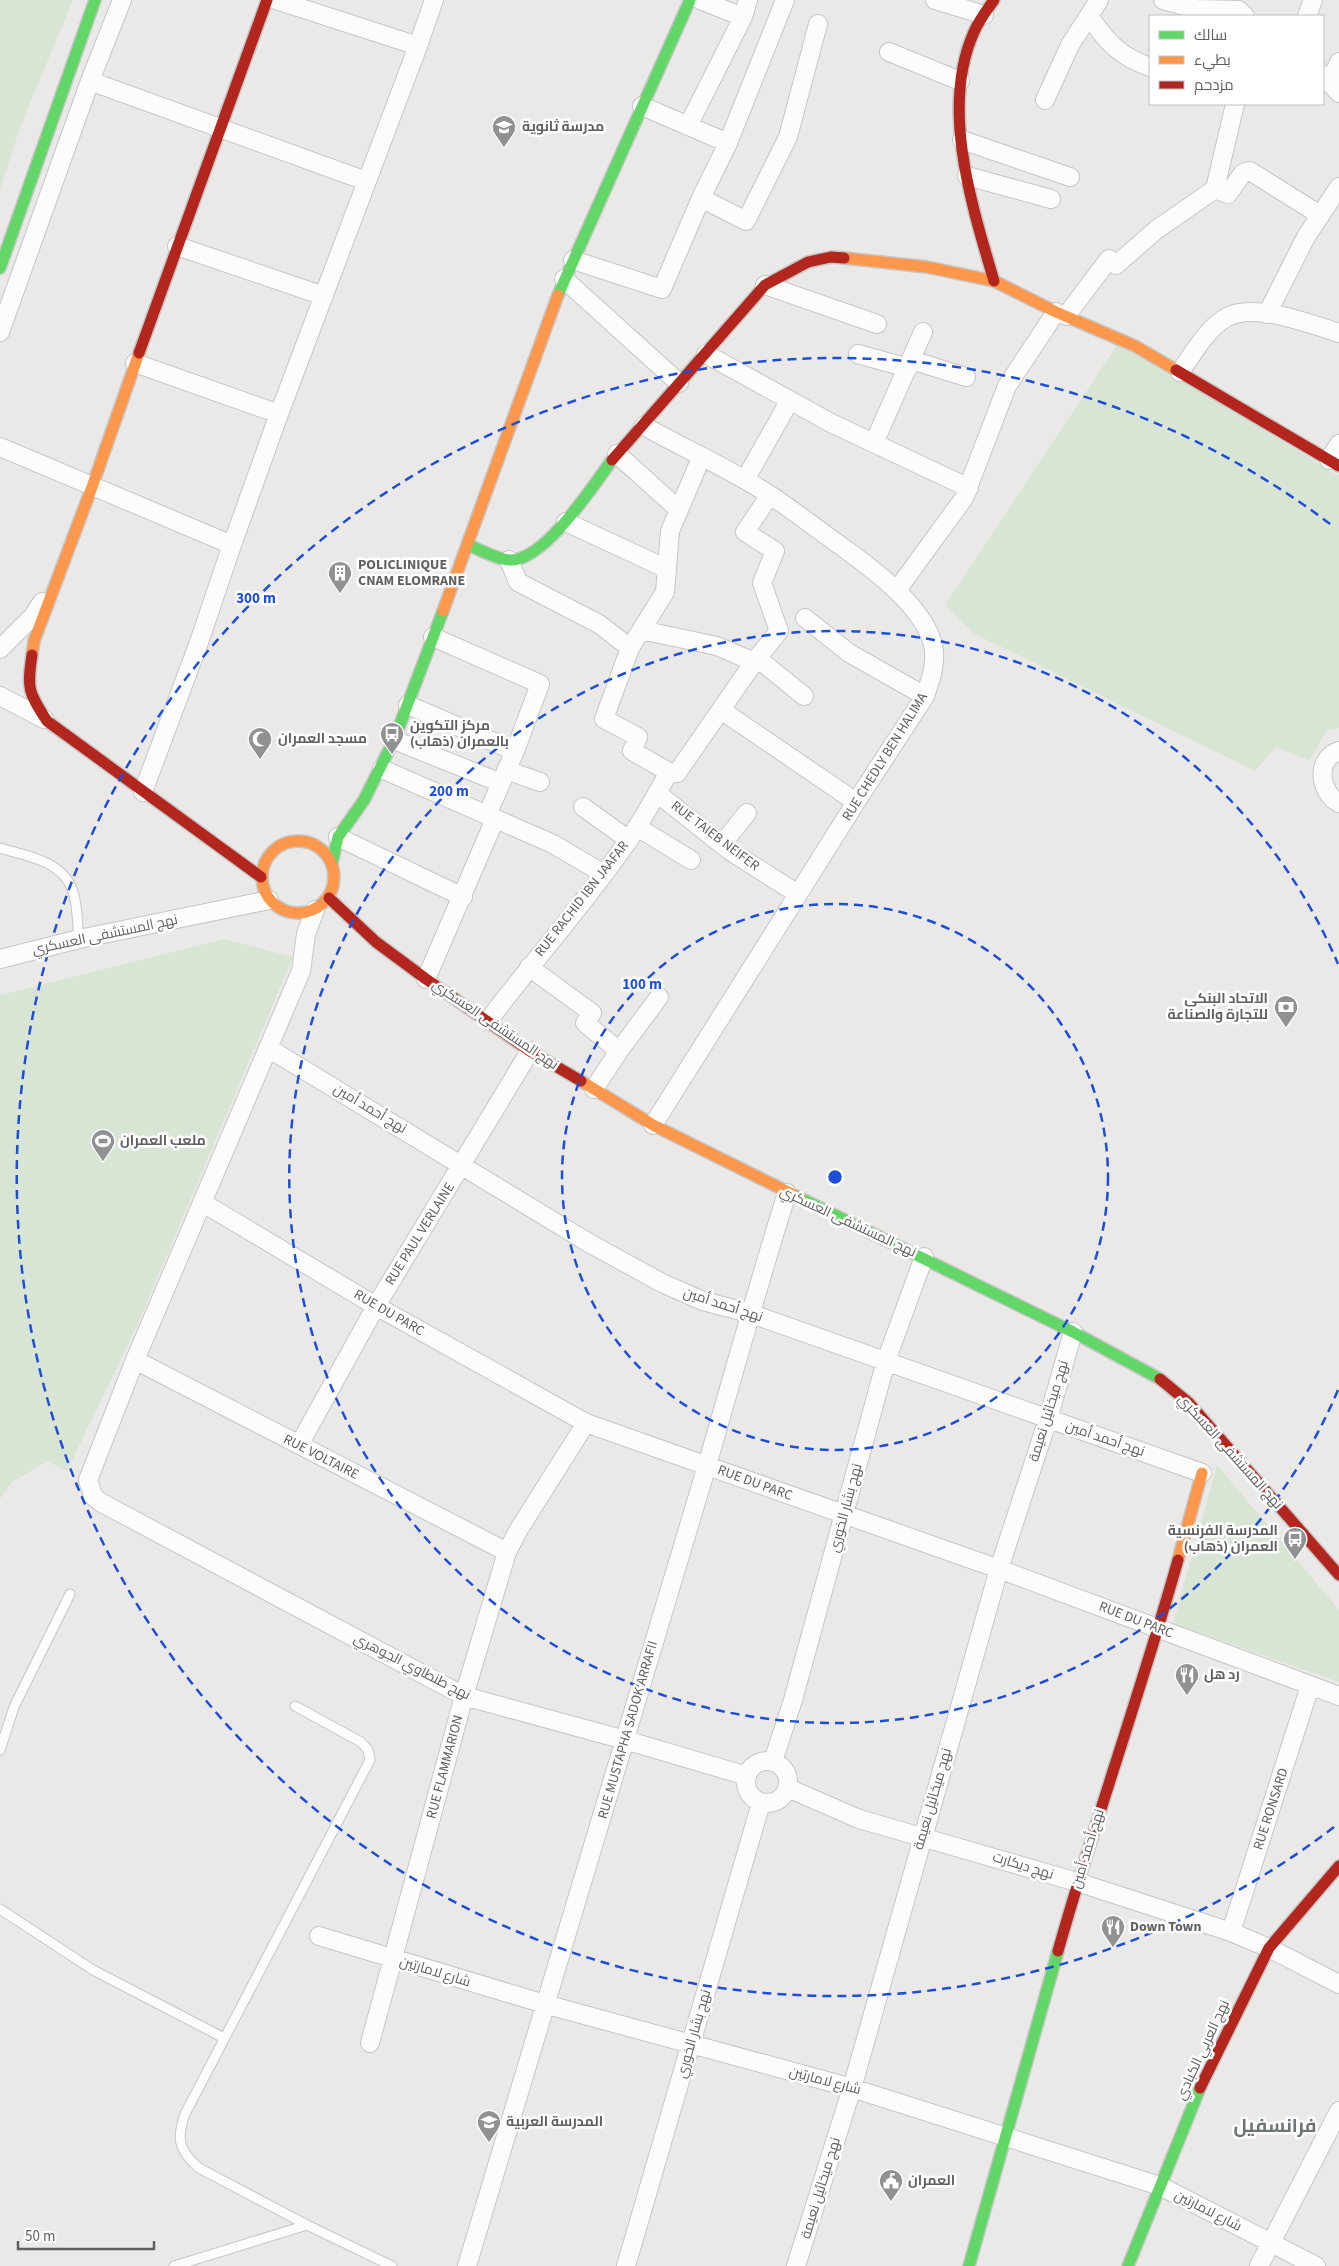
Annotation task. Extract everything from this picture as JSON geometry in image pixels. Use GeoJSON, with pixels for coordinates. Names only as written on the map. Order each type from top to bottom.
{"type":"FeatureCollection","features":[{"type":"Feature","properties":{"kind":"street"},"geometry":{"type":"LineString","coordinates":[[0,268],[95,0]]}},
{"type":"Feature","properties":{"kind":"street"},"geometry":{"type":"LineString","coordinates":[[0,332],[90,81],[122,0]]}},
{"type":"Feature","properties":{"kind":"street"},"geometry":{"type":"LineString","coordinates":[[47,721],[33,700],[28,684],[34,641],[92,487],[177,246],[222,128],[267,0]]}},
{"type":"Feature","properties":{"kind":"street"},"geometry":{"type":"LineString","coordinates":[[276,0],[418,46]]}},
{"type":"Feature","properties":{"kind":"street"},"geometry":{"type":"LineString","coordinates":[[143,792],[198,645],[280,414],[434,0]]}},
{"type":"Feature","properties":{"kind":"street"},"geometry":{"type":"LineString","coordinates":[[332,862],[338,837],[356,814],[382,768],[394,740],[468,545],[564,279],[690,0]]}},
{"type":"Feature","properties":{"kind":"street"},"geometry":{"type":"LineString","coordinates":[[700,0],[743,17]]}},
{"type":"Feature","properties":{"kind":"street"},"geometry":{"type":"LineString","coordinates":[[688,126],[743,17],[748,0]]}},
{"type":"Feature","properties":{"kind":"street"},"geometry":{"type":"LineString","coordinates":[[573,260],[662,289],[701,198],[728,143],[784,0]]}},
{"type":"Feature","properties":{"kind":"street"},"geometry":{"type":"LineString","coordinates":[[935,0],[984,15]]}},
{"type":"Feature","properties":{"kind":"street"},"geometry":{"type":"LineString","coordinates":[[994,0],[972,35],[960,81],[962,140],[967,176],[978,226],[994,281]]}},
{"type":"Feature","properties":{"kind":"street"},"geometry":{"type":"LineString","coordinates":[[1045,100],[1070,44],[1099,0]]}},
{"type":"Feature","properties":{"kind":"street"},"geometry":{"type":"LineString","coordinates":[[1163,0],[1196,9],[1239,10],[1244,15]]}},
{"type":"Feature","properties":{"kind":"street"},"geometry":{"type":"LineString","coordinates":[[1307,15],[1313,0]]}},
{"type":"Feature","properties":{"kind":"street"},"geometry":{"type":"LineString","coordinates":[[1089,16],[1116,50],[1128,58],[1149,67]]}},
{"type":"Feature","properties":{"kind":"street"},"geometry":{"type":"LineString","coordinates":[[701,198],[746,221],[788,137],[818,24]]}},
{"type":"Feature","properties":{"kind":"street"},"geometry":{"type":"LineString","coordinates":[[889,52],[960,81]]}},
{"type":"Feature","properties":{"kind":"street"},"geometry":{"type":"LineString","coordinates":[[1331,83],[1339,62]]}},
{"type":"Feature","properties":{"kind":"street"},"geometry":{"type":"LineString","coordinates":[[90,81],[366,181]]}},
{"type":"Feature","properties":{"kind":"street"},"geometry":{"type":"LineString","coordinates":[[897,590],[969,488],[1007,386],[1061,314],[1110,259],[1116,264],[1156,230],[1215,189],[1235,105]]}},
{"type":"Feature","properties":{"kind":"street"},"geometry":{"type":"LineString","coordinates":[[642,106],[728,143]]}},
{"type":"Feature","properties":{"kind":"street"},"geometry":{"type":"LineString","coordinates":[[962,140],[1070,177]]}},
{"type":"Feature","properties":{"kind":"street"},"geometry":{"type":"LineString","coordinates":[[1215,189],[1228,194],[1243,173],[1250,171],[1320,215]]}},
{"type":"Feature","properties":{"kind":"street"},"geometry":{"type":"LineString","coordinates":[[967,176],[1051,199]]}},
{"type":"Feature","properties":{"kind":"street"},"geometry":{"type":"LineString","coordinates":[[1267,314],[1306,237],[1339,187]]}},
{"type":"Feature","properties":{"kind":"street"},"geometry":{"type":"LineString","coordinates":[[177,246],[324,296]]}},
{"type":"Feature","properties":{"kind":"street"},"geometry":{"type":"LineString","coordinates":[[468,545],[509,560],[522,559],[530,554],[566,522],[617,454],[644,426],[764,285],[808,262],[831,257],[927,267],[994,281],[1061,314],[1134,346],[1334,463],[1339,444]]}},
{"type":"Feature","properties":{"kind":"street"},"geometry":{"type":"LineString","coordinates":[[564,279],[679,383]]}},
{"type":"Feature","properties":{"kind":"street"},"geometry":{"type":"LineString","coordinates":[[764,285],[877,324]]}},
{"type":"Feature","properties":{"kind":"street"},"geometry":{"type":"LineString","coordinates":[[1180,372],[1210,331],[1225,317],[1237,312],[1250,311],[1267,314],[1339,333]]}},
{"type":"Feature","properties":{"kind":"street"},"geometry":{"type":"LineString","coordinates":[[874,443],[923,332]]}},
{"type":"Feature","properties":{"kind":"street"},"geometry":{"type":"LineString","coordinates":[[706,354],[831,423],[969,488]]}},
{"type":"Feature","properties":{"kind":"street"},"geometry":{"type":"LineString","coordinates":[[858,354],[966,377]]}},
{"type":"Feature","properties":{"kind":"street"},"geometry":{"type":"LineString","coordinates":[[135,363],[280,414]]}},
{"type":"Feature","properties":{"kind":"street"},"geometry":{"type":"LineString","coordinates":[[745,480],[790,400]]}},
{"type":"Feature","properties":{"kind":"street","name":"RUE CHEDLY BEN HALIMA"},"geometry":{"type":"LineString","coordinates":[[644,426],[770,495],[869,566],[897,590],[918,616],[932,641],[934,660],[932,678],[925,696],[856,802],[653,1125]]}},
{"type":"Feature","properties":{"kind":"street"},"geometry":{"type":"LineString","coordinates":[[0,447],[232,545]]}},
{"type":"Feature","properties":{"kind":"street"},"geometry":{"type":"LineString","coordinates":[[617,454],[678,509]]}},
{"type":"Feature","properties":{"kind":"street"},"geometry":{"type":"LineString","coordinates":[[701,458],[670,531],[665,592],[630,648],[604,719],[638,737],[632,752],[669,772],[677,773],[756,660],[779,631],[762,583],[775,551],[745,532],[770,495]]}},
{"type":"Feature","properties":{"kind":"street"},"geometry":{"type":"LineString","coordinates":[[566,522],[668,569]]}},
{"type":"Feature","properties":{"kind":"street"},"geometry":{"type":"LineString","coordinates":[[509,560],[518,582],[599,624],[630,648]]}},
{"type":"Feature","properties":{"kind":"street"},"geometry":{"type":"LineString","coordinates":[[0,649],[33,616],[53,588]]}},
{"type":"Feature","properties":{"kind":"street"},"geometry":{"type":"LineString","coordinates":[[805,618],[849,653],[925,696]]}},
{"type":"Feature","properties":{"kind":"street"},"geometry":{"type":"LineString","coordinates":[[641,630],[717,646],[756,660],[804,696]]}},
{"type":"Feature","properties":{"kind":"street"},"geometry":{"type":"LineString","coordinates":[[426,979],[463,897],[504,777],[540,684],[433,638]]}},
{"type":"Feature","properties":{"kind":"street"},"geometry":{"type":"LineString","coordinates":[[0,696],[47,721],[261,877]]}},
{"type":"Feature","properties":{"kind":"street"},"geometry":{"type":"LineString","coordinates":[[408,705],[515,751]]}},
{"type":"Feature","properties":{"kind":"street"},"geometry":{"type":"LineString","coordinates":[[721,710],[856,802]]}},
{"type":"Feature","properties":{"kind":"street"},"geometry":{"type":"LineString","coordinates":[[394,740],[504,777],[540,782]]}},
{"type":"Feature","properties":{"kind":"street"},"geometry":{"type":"LineString","coordinates":[[1339,751],[1332,754],[1323,768],[1322,783],[1327,792],[1339,803]]}},
{"type":"Feature","properties":{"kind":"street"},"geometry":{"type":"LineString","coordinates":[[382,768],[553,844],[604,874]]}},
{"type":"Feature","properties":{"kind":"street","name":"RUE RACHID IBN JAAFAR"},"geometry":{"type":"LineString","coordinates":[[488,1021],[604,874],[633,833],[669,772]]}},
{"type":"Feature","properties":{"kind":"street","name":"RUE TAIEB NEIFER"},"geometry":{"type":"LineString","coordinates":[[657,793],[722,844],[798,894]]}},
{"type":"Feature","properties":{"kind":"street"},"geometry":{"type":"LineString","coordinates":[[582,807],[691,860]]}},
{"type":"Feature","properties":{"kind":"street"},"geometry":{"type":"LineString","coordinates":[[722,844],[746,813]]}},
{"type":"Feature","properties":{"kind":"street"},"geometry":{"type":"LineString","coordinates":[[338,837],[463,897]]}},
{"type":"Feature","properties":{"kind":"street"},"geometry":{"type":"LineString","coordinates":[[298,840],[312,843],[324,851],[332,862],[335,876],[334,888],[329,898],[315,910],[303,914],[291,913],[279,909],[269,900],[261,877],[264,863],[272,851],[284,843],[298,840]]}},
{"type":"Feature","properties":{"kind":"street","name":"نهج المستشفى العسكري"},"geometry":{"type":"LineString","coordinates":[[329,898],[376,942],[426,979],[530,1051],[653,1125],[787,1192],[924,1257],[1073,1332],[1160,1380],[1189,1403],[1339,1575]]}},
{"type":"Feature","properties":{"kind":"street","name":"نهج المستشفى العسكري"},"geometry":{"type":"LineString","coordinates":[[0,959],[80,939],[269,900]]}},
{"type":"Feature","properties":{"kind":"street"},"geometry":{"type":"LineString","coordinates":[[135,1360],[301,971],[306,934],[315,910]]}},
{"type":"Feature","properties":{"kind":"street"},"geometry":{"type":"LineString","coordinates":[[529,967],[592,1013],[585,1023],[619,1051]]}},
{"type":"Feature","properties":{"kind":"street"},"geometry":{"type":"LineString","coordinates":[[594,1089],[619,1051],[659,997]]}},
{"type":"Feature","properties":{"kind":"street","name":"نهج أحمد أمين"},"geometry":{"type":"LineString","coordinates":[[268,1048],[589,1243],[662,1283],[703,1301],[749,1313],[1202,1473],[1158,1629],[1077,1882],[969,2266]]}},
{"type":"Feature","properties":{"kind":"street","name":"RUE PAUL VERLAINE"},"geometry":{"type":"LineString","coordinates":[[299,1445],[376,1306],[530,1051]]}},
{"type":"Feature","properties":{"kind":"street","name":"RUE MUSTAPHA SADOK ARRAFII"},"geometry":{"type":"LineString","coordinates":[[467,2266],[548,2005],[749,1313],[787,1192]]}},
{"type":"Feature","properties":{"kind":"street","name":"RUE DU PARC"},"geometry":{"type":"LineString","coordinates":[[203,1202],[376,1306],[586,1423],[999,1569],[1339,1696]]}},
{"type":"Feature","properties":{"kind":"street","name":"نهج بشار الخوري"},"geometry":{"type":"LineString","coordinates":[[772,1761],[793,1700],[886,1361],[924,1257]]}},
{"type":"Feature","properties":{"kind":"street","name":"نهج ميخائيل نعيمة"},"geometry":{"type":"LineString","coordinates":[[796,2266],[852,2088],[999,1569],[1048,1419],[1073,1332]]}},
{"type":"Feature","properties":{"kind":"street","name":"RUE VOLTAIRE"},"geometry":{"type":"LineString","coordinates":[[135,1360],[507,1552]]}},
{"type":"Feature","properties":{"kind":"street","name":"نهج طنطاوي الجوهري"},"geometry":{"type":"LineString","coordinates":[[135,1360],[88,1480],[93,1496],[100,1502],[464,1696],[747,1776]]}},
{"type":"Feature","properties":{"kind":"street","name":"RUE FLAMMARION"},"geometry":{"type":"LineString","coordinates":[[370,2043],[464,1696],[507,1552],[586,1423]]}},
{"type":"Feature","properties":{"kind":"street","name":"RUE RONSARD"},"geometry":{"type":"LineString","coordinates":[[1231,1932],[1310,1686]]}},
{"type":"Feature","properties":{"kind":"street"},"geometry":{"type":"LineString","coordinates":[[772,1761],[786,1772],[788,1788],[777,1801],[761,1803],[748,1792],[747,1776],[750,1769],[757,1763],[772,1761]]}},
{"type":"Feature","properties":{"kind":"street","name":"نهج ديكارت"},"geometry":{"type":"LineString","coordinates":[[788,1788],[859,1819],[1077,1882],[1231,1932],[1268,1948],[1339,1984]]}},
{"type":"Feature","properties":{"kind":"street","name":"نهج بشار الخوري"},"geometry":{"type":"LineString","coordinates":[[626,2266],[761,1803]]}},
{"type":"Feature","properties":{"kind":"street","name":"نهج العربي الكبادي"},"geometry":{"type":"LineString","coordinates":[[1128,2266],[1209,2067],[1268,1948],[1339,1866]]}},
{"type":"Feature","properties":{"kind":"street","name":"شارع لامارتين"},"geometry":{"type":"LineString","coordinates":[[319,1936],[548,2005],[852,2088],[1160,2186],[1316,2266]]}},
{"type":"Feature","properties":{"kind":"street"},"geometry":{"type":"LineString","coordinates":[[1259,2266],[1339,2111]]}},
{"type":"Feature","properties":{"kind":"lane"},"geometry":{"type":"LineString","coordinates":[[0,848],[54,865],[64,874],[72,890],[80,939]]}},
{"type":"Feature","properties":{"kind":"lane"},"geometry":{"type":"LineString","coordinates":[[0,1750],[14,1706],[70,1594]]}},
{"type":"Feature","properties":{"kind":"lane"},"geometry":{"type":"LineString","coordinates":[[295,1706],[361,1742],[368,1750],[370,1760],[184,2114],[180,2129],[181,2144],[188,2158],[199,2168],[307,2225],[392,2266]]}},
{"type":"Feature","properties":{"kind":"lane"},"geometry":{"type":"LineString","coordinates":[[0,1909],[93,1970],[224,2038]]}},
{"type":"Feature","properties":{"kind":"lane"},"geometry":{"type":"LineString","coordinates":[[174,2266],[307,2225]]}},
{"type":"Feature","properties":{"kind":"green space"},"geometry":{"type":"Polygon","coordinates":[[[0,0],[73,0],[21,125],[0,189],[0,0]]]}},
{"type":"Feature","properties":{"kind":"green space"},"geometry":{"type":"Polygon","coordinates":[[[1119,342],[1339,476],[1339,728],[1326,731],[1310,761],[1276,747],[1255,771],[975,634],[945,605],[1119,342]]]}},
{"type":"Feature","properties":{"kind":"green space","name":"ملعب العمران"},"geometry":{"type":"Polygon","coordinates":[[[224,939],[293,957],[136,1328],[67,1471],[47,1461],[11,1483],[0,1499],[0,995],[224,939]]]}},
{"type":"Feature","properties":{"kind":"green space"},"geometry":{"type":"Polygon","coordinates":[[[1217,1465],[1339,1610],[1339,1682],[1173,1624],[1217,1465]]]}},
{"type":"Feature","properties":{"kind":"traffic: fast"},"geometry":{"type":"LineString","coordinates":[[0,268],[95,0]]}},
{"type":"Feature","properties":{"kind":"traffic: fast"},"geometry":{"type":"LineString","coordinates":[[558,295],[690,0]]}},
{"type":"Feature","properties":{"kind":"traffic: fast"},"geometry":{"type":"LineString","coordinates":[[468,545],[506,560],[524,557],[538,548],[567,520],[612,460]]}},
{"type":"Feature","properties":{"kind":"traffic: fast"},"geometry":{"type":"LineString","coordinates":[[332,863],[338,837],[364,800],[394,740],[443,611]]}},
{"type":"Feature","properties":{"kind":"traffic: fast"},"geometry":{"type":"LineString","coordinates":[[800,1198],[1073,1332],[1160,1379]]}},
{"type":"Feature","properties":{"kind":"traffic: fast"},"geometry":{"type":"LineString","coordinates":[[969,2266],[1058,1951]]}},
{"type":"Feature","properties":{"kind":"traffic: fast"},"geometry":{"type":"LineString","coordinates":[[1128,2266],[1200,2088]]}},
{"type":"Feature","properties":{"kind":"traffic: slow"},"geometry":{"type":"LineString","coordinates":[[844,258],[927,267],[994,281],[1056,312],[1135,346],[1176,370]]}},
{"type":"Feature","properties":{"kind":"traffic: slow"},"geometry":{"type":"LineString","coordinates":[[443,611],[558,295]]}},
{"type":"Feature","properties":{"kind":"traffic: slow"},"geometry":{"type":"LineString","coordinates":[[32,655],[34,641],[92,487],[139,353]]}},
{"type":"Feature","properties":{"kind":"traffic: slow"},"geometry":{"type":"LineString","coordinates":[[305,841],[324,851],[332,863],[334,877],[332,891],[324,903],[312,911],[291,913],[272,903],[264,891],[262,870],[272,851],[284,843],[305,841]]}},
{"type":"Feature","properties":{"kind":"traffic: slow"},"geometry":{"type":"LineString","coordinates":[[581,1081],[653,1125],[800,1198]]}},
{"type":"Feature","properties":{"kind":"traffic: slow"},"geometry":{"type":"LineString","coordinates":[[1178,1560],[1202,1473]]}},
{"type":"Feature","properties":{"kind":"traffic: jam"},"geometry":{"type":"LineString","coordinates":[[139,353],[267,0]]}},
{"type":"Feature","properties":{"kind":"traffic: jam"},"geometry":{"type":"LineString","coordinates":[[994,0],[974,32],[964,61],[960,92],[963,156],[969,189],[994,281]]}},
{"type":"Feature","properties":{"kind":"traffic: jam"},"geometry":{"type":"LineString","coordinates":[[612,460],[765,285],[808,262],[831,257],[844,258]]}},
{"type":"Feature","properties":{"kind":"traffic: jam"},"geometry":{"type":"LineString","coordinates":[[1176,370],[1339,466]]}},
{"type":"Feature","properties":{"kind":"traffic: jam"},"geometry":{"type":"LineString","coordinates":[[32,655],[30,690],[47,721],[261,877]]}},
{"type":"Feature","properties":{"kind":"traffic: jam"},"geometry":{"type":"LineString","coordinates":[[329,898],[376,942],[426,979],[530,1051],[581,1081]]}},
{"type":"Feature","properties":{"kind":"traffic: jam"},"geometry":{"type":"LineString","coordinates":[[1160,1379],[1189,1403],[1339,1575]]}},
{"type":"Feature","properties":{"kind":"traffic: jam"},"geometry":{"type":"LineString","coordinates":[[1058,1951],[1178,1560]]}},
{"type":"Feature","properties":{"kind":"traffic: jam"},"geometry":{"type":"LineString","coordinates":[[1200,2088],[1269,1948],[1339,1866]]}},
{"type":"Feature","properties":{"kind":"place","name":"مدرسة ثانوية"},"geometry":{"type":"Point","coordinates":[504,148]}},
{"type":"Feature","properties":{"kind":"place","name":"POLICLINIQUE CNAM ELOMRANE"},"geometry":{"type":"Point","coordinates":[340,594]}},
{"type":"Feature","properties":{"kind":"place","name":"مركز التكوين بالعمران (ذهاب)"},"geometry":{"type":"Point","coordinates":[392,755]}},
{"type":"Feature","properties":{"kind":"place","name":"مسجد العمران"},"geometry":{"type":"Point","coordinates":[260,760]}},
{"type":"Feature","properties":{"kind":"place","name":"الاتحاد البنكي للتجارة والصناعة"},"geometry":{"type":"Point","coordinates":[1286,1028]}},
{"type":"Feature","properties":{"kind":"place","name":"ملعب العمران"},"geometry":{"type":"Point","coordinates":[103,1162]}},
{"type":"Feature","properties":{"kind":"place","name":"المدرسة الفرنسية العمران (ذهاب)"},"geometry":{"type":"Point","coordinates":[1295,1560]}},
{"type":"Feature","properties":{"kind":"place","name":"رد هل"},"geometry":{"type":"Point","coordinates":[1187,1696]}},
{"type":"Feature","properties":{"kind":"place","name":"Down Town"},"geometry":{"type":"Point","coordinates":[1113,1948]}},
{"type":"Feature","properties":{"kind":"place","name":"المدرسة العربية"},"geometry":{"type":"Point","coordinates":[489,2143]}},
{"type":"Feature","properties":{"kind":"place","name":"العمران"},"geometry":{"type":"Point","coordinates":[891,2202]}},
{"type":"Feature","properties":{"kind":"district","name":"فرانسفيل"},"geometry":{"type":"Point","coordinates":[1275,2126]}}]}
